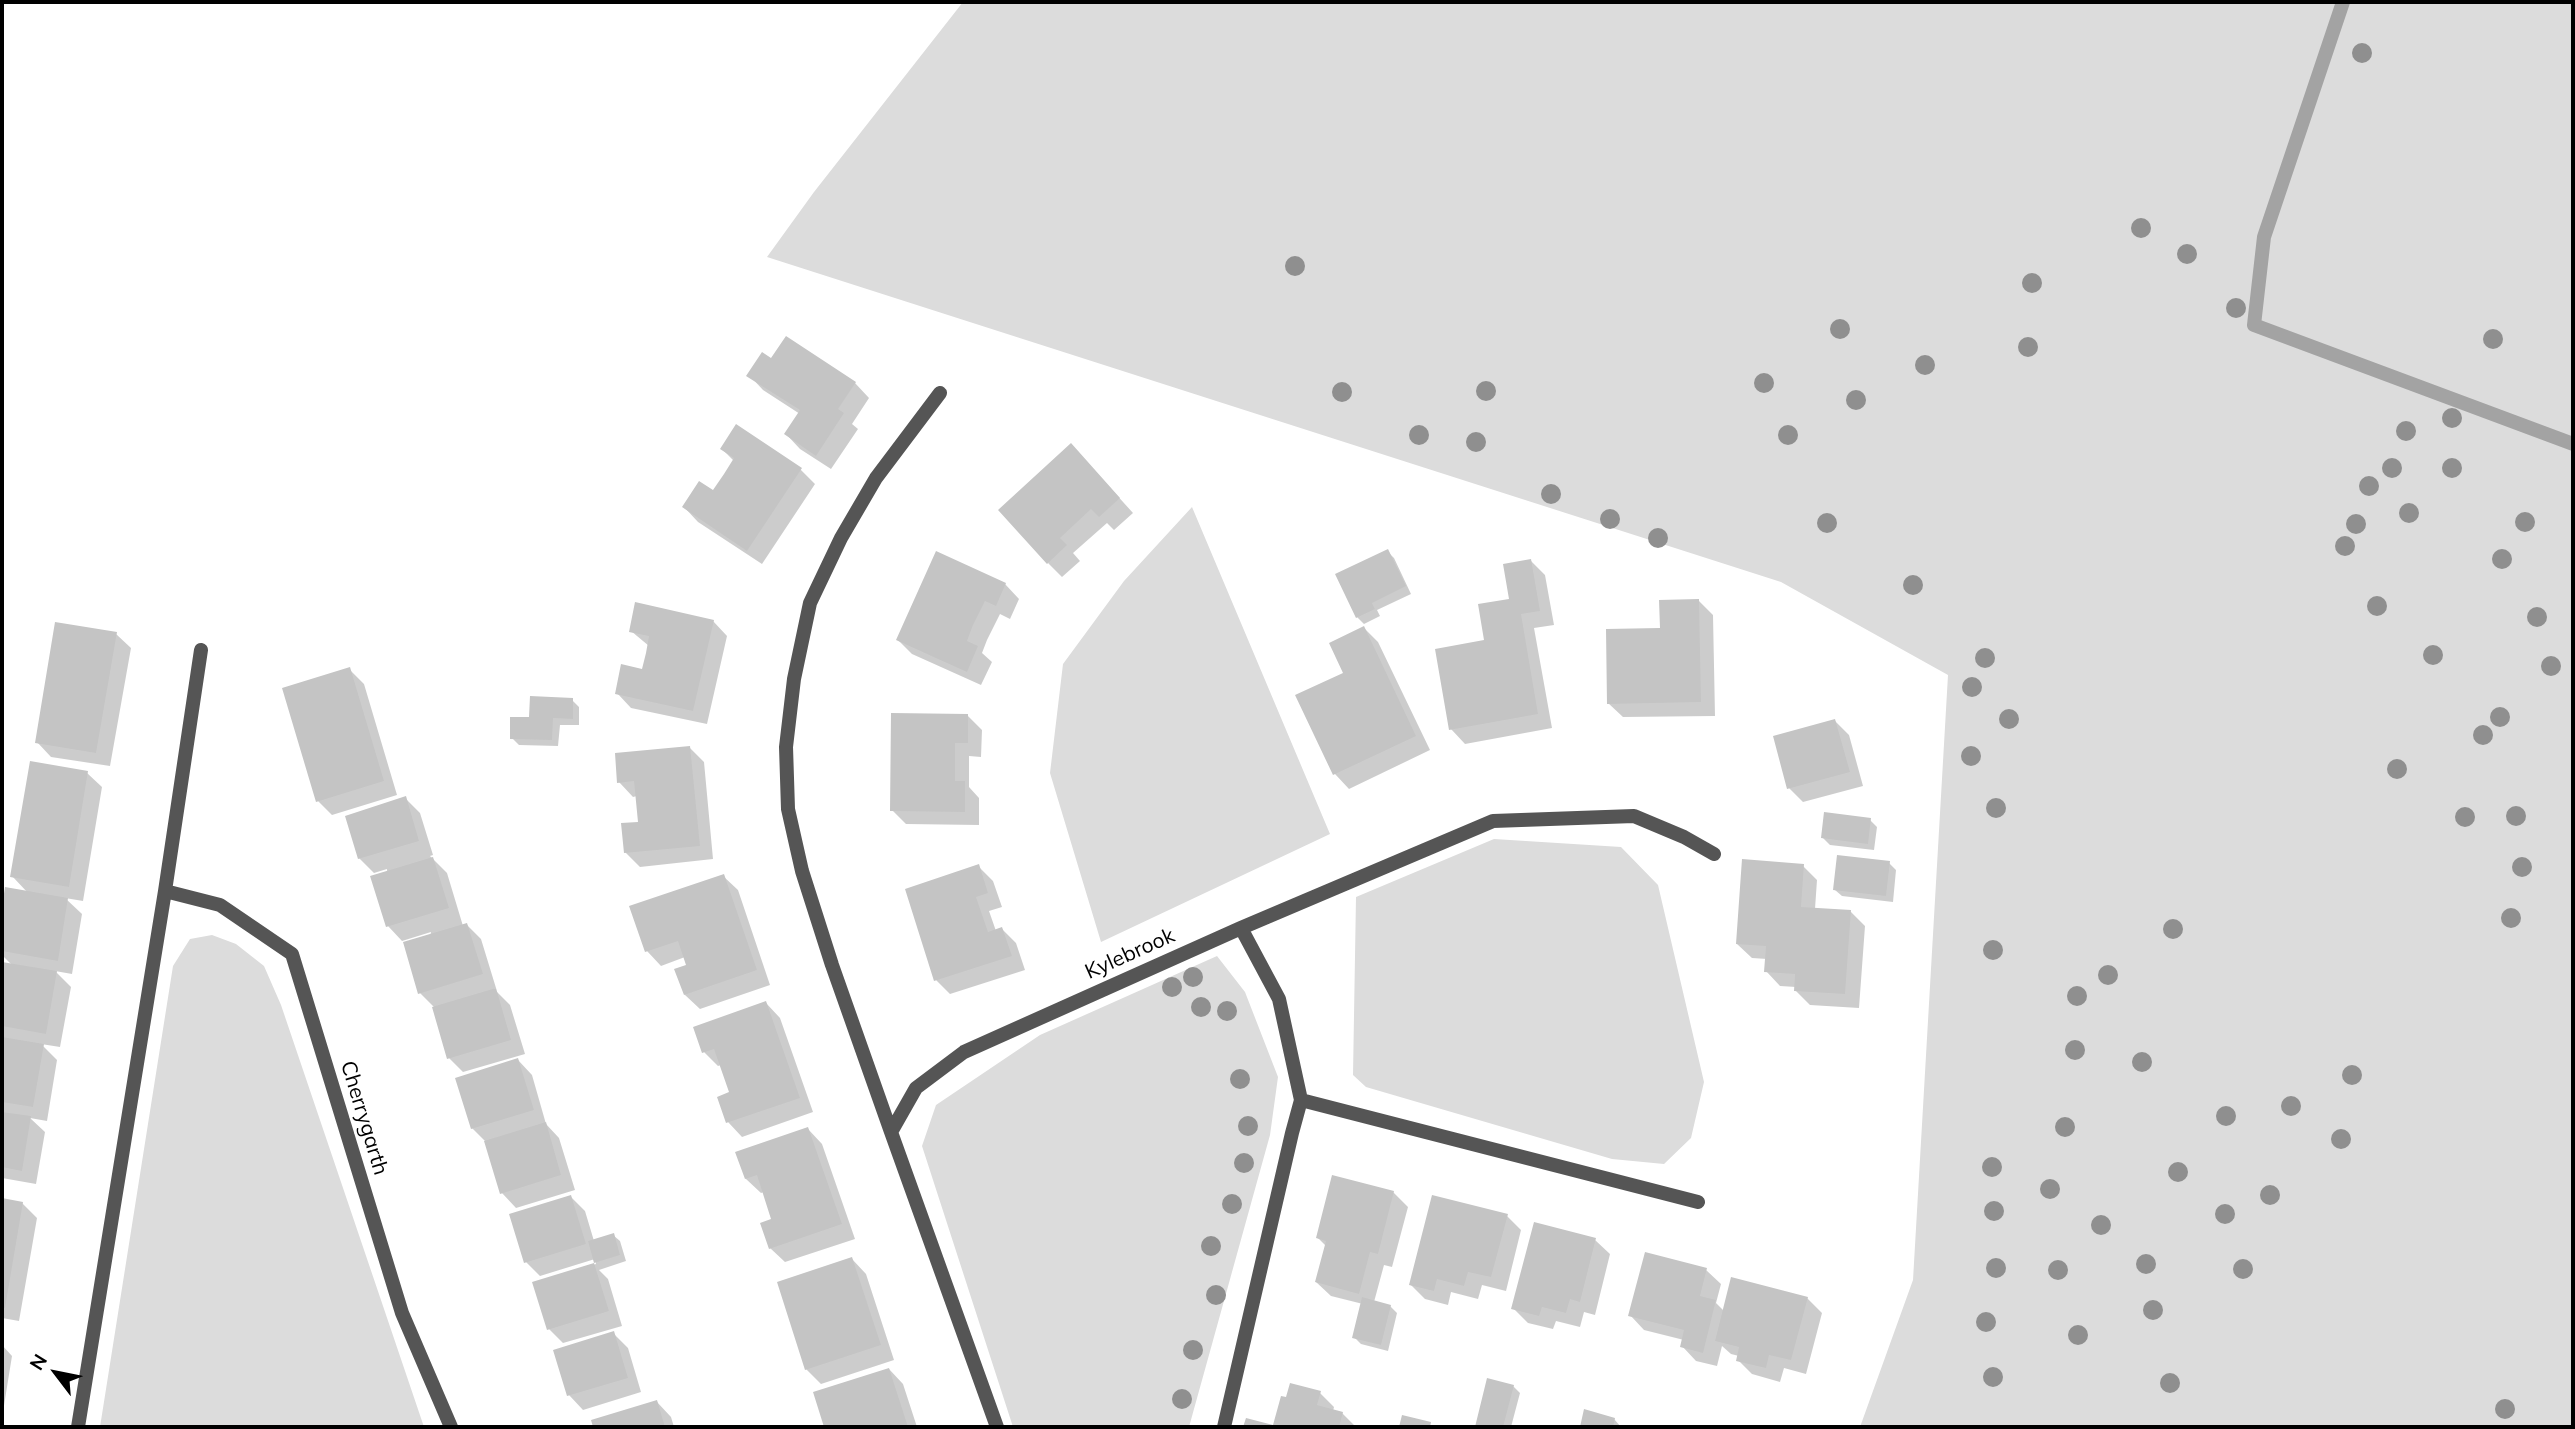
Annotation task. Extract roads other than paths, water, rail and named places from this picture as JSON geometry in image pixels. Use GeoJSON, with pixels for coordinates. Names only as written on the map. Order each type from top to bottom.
{"type":"FeatureCollection","features":[{"type":"Feature","properties":{"kind":"street"},"geometry":{"type":"LineString","coordinates":[[940,393],[876,478],[841,538],[810,603],[794,679],[786,747],[788,809],[802,871],[832,965],[997,1427]]}},
{"type":"Feature","properties":{"kind":"street"},"geometry":{"type":"LineString","coordinates":[[78,1427],[165,891],[201,650]]}},
{"type":"Feature","properties":{"kind":"street","name":"Kylebrook"},"geometry":{"type":"LineString","coordinates":[[891,1132],[916,1088],[964,1052],[1241,928],[1493,821],[1634,816],[1684,837],[1714,854]]}},
{"type":"Feature","properties":{"kind":"street","name":"Cherrygarth"},"geometry":{"type":"LineString","coordinates":[[165,891],[220,905],[292,954],[402,1313],[452,1427]]}},
{"type":"Feature","properties":{"kind":"street"},"geometry":{"type":"LineString","coordinates":[[1224,1427],[1301,1100],[1279,999],[1241,928]]}},
{"type":"Feature","properties":{"kind":"street"},"geometry":{"type":"LineString","coordinates":[[1301,1100],[1698,1202]]}},
{"type":"Feature","properties":{"kind":"waterway"},"geometry":{"type":"LineString","coordinates":[[2343,2],[2264,237],[2254,325],[2573,444]]}}]}
